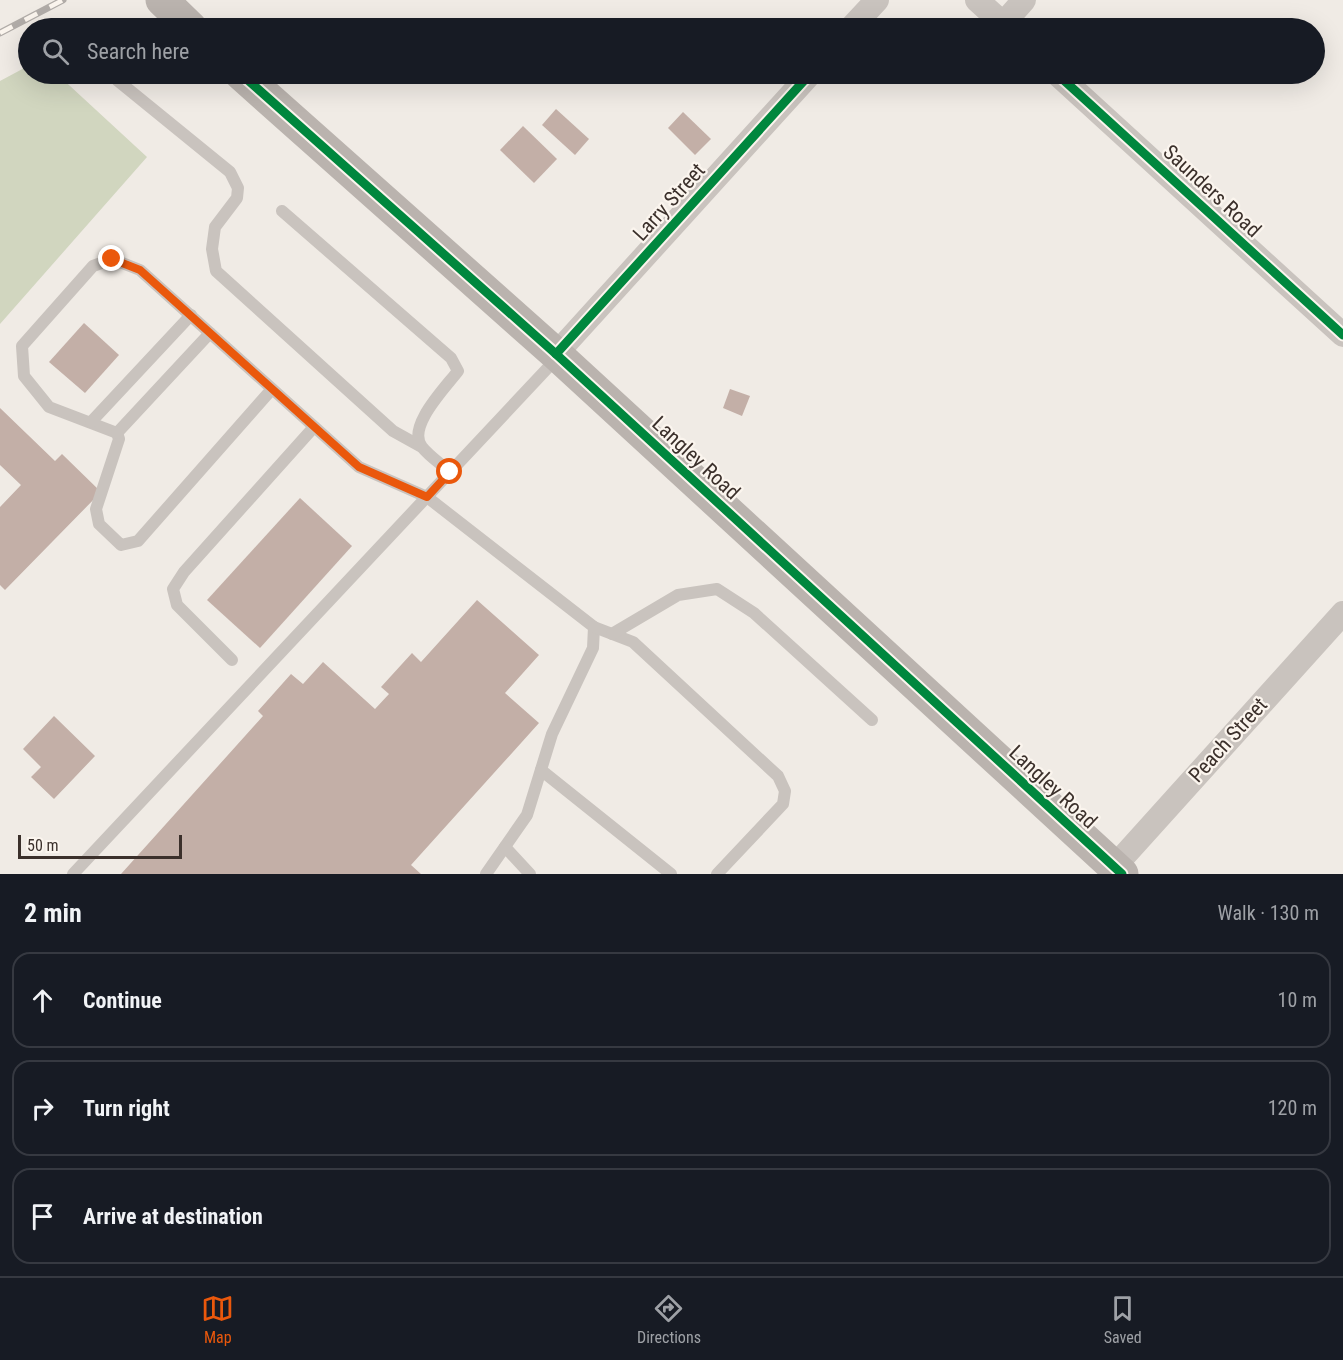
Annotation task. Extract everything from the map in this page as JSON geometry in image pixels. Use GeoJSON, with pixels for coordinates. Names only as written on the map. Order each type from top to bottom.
{"type":"FeatureCollection","features":[{"type":"Feature","properties":{"kind":"street"},"geometry":{"type":"LineString","coordinates":[[162,0],[181,18]]}},
{"type":"Feature","properties":{"kind":"street"},"geometry":{"type":"LineString","coordinates":[[978,0],[997,18]]}},
{"type":"Feature","properties":{"kind":"street"},"geometry":{"type":"LineString","coordinates":[[1012,18],[1024,0]]}},
{"type":"Feature","properties":{"kind":"street"},"geometry":{"type":"LineString","coordinates":[[860,18],[875,2]]}},
{"type":"Feature","properties":{"kind":"street","name":"Langley Road"},"geometry":{"type":"LineString","coordinates":[[252,84],[557,355],[1118,870]]}},
{"type":"Feature","properties":{"kind":"street","name":"Larry Street"},"geometry":{"type":"LineString","coordinates":[[557,355],[801,84]]}},
{"type":"Feature","properties":{"kind":"street","name":"Saunders Road"},"geometry":{"type":"LineString","coordinates":[[1069,84],[1343,335]]}},
{"type":"Feature","properties":{"kind":"street","name":"Peach Street"},"geometry":{"type":"LineString","coordinates":[[1118,870],[1343,613]]}},
{"type":"Feature","properties":{"kind":"lane"},"geometry":{"type":"LineString","coordinates":[[122,84],[230,172],[238,188],[237,198],[215,227],[212,249],[216,272],[393,431],[420,446],[450,472]]}},
{"type":"Feature","properties":{"kind":"lane"},"geometry":{"type":"LineString","coordinates":[[282,211],[451,358],[458,371],[427,411],[417,431],[420,446]]}},
{"type":"Feature","properties":{"kind":"lane"},"geometry":{"type":"LineString","coordinates":[[272,389],[138,541],[121,545],[99,524],[96,509],[119,439],[117,433],[49,406],[24,376],[22,346],[93,266],[112,259],[140,270],[359,467],[427,497],[594,627],[633,642],[778,776],[785,791],[783,804],[717,874]]}},
{"type":"Feature","properties":{"kind":"lane"},"geometry":{"type":"LineString","coordinates":[[91,422],[190,315]]}},
{"type":"Feature","properties":{"kind":"lane"},"geometry":{"type":"LineString","coordinates":[[117,433],[210,333]]}},
{"type":"Feature","properties":{"kind":"lane"},"geometry":{"type":"LineString","coordinates":[[73,874],[557,355]]}},
{"type":"Feature","properties":{"kind":"lane"},"geometry":{"type":"LineString","coordinates":[[232,660],[177,605],[173,589],[184,572],[314,427]]}},
{"type":"Feature","properties":{"kind":"lane"},"geometry":{"type":"LineString","coordinates":[[612,634],[678,595],[717,589],[754,613],[872,720]]}},
{"type":"Feature","properties":{"kind":"lane"},"geometry":{"type":"LineString","coordinates":[[486,874],[527,815],[552,734],[593,648],[594,627]]}},
{"type":"Feature","properties":{"kind":"lane"},"geometry":{"type":"LineString","coordinates":[[541,770],[671,874]]}},
{"type":"Feature","properties":{"kind":"lane"},"geometry":{"type":"LineString","coordinates":[[505,846],[530,874]]}},
{"type":"Feature","properties":{"kind":"green space"},"geometry":{"type":"Polygon","coordinates":[[[18,71],[18,84],[68,84],[147,157],[0,324],[0,81],[18,71]]]}},
{"type":"Feature","properties":{"kind":"building"},"geometry":{"type":"Polygon","coordinates":[[[556,109],[589,139],[575,155],[542,125],[556,109]]]}},
{"type":"Feature","properties":{"kind":"building"},"geometry":{"type":"Polygon","coordinates":[[[683,112],[711,139],[695,155],[668,128],[683,112]]]}},
{"type":"Feature","properties":{"kind":"building"},"geometry":{"type":"Polygon","coordinates":[[[523,126],[557,159],[534,183],[500,150],[523,126]]]}},
{"type":"Feature","properties":{"kind":"building"},"geometry":{"type":"Polygon","coordinates":[[[84,323],[119,355],[85,393],[49,362],[84,323]]]}},
{"type":"Feature","properties":{"kind":"building"},"geometry":{"type":"Polygon","coordinates":[[[730,389],[750,396],[742,416],[723,408],[730,389]]]}},
{"type":"Feature","properties":{"kind":"building"},"geometry":{"type":"Polygon","coordinates":[[[0,408],[55,461],[62,454],[101,492],[5,590],[0,585],[0,507],[21,485],[0,465],[0,408]]]}},
{"type":"Feature","properties":{"kind":"building"},"geometry":{"type":"Polygon","coordinates":[[[300,498],[352,546],[260,648],[207,600],[300,498]]]}},
{"type":"Feature","properties":{"kind":"building"},"geometry":{"type":"Polygon","coordinates":[[[477,600],[539,655],[505,693],[539,723],[411,865],[421,874],[121,874],[263,716],[258,711],[291,674],[303,684],[323,662],[375,709],[389,694],[381,687],[412,653],[421,662],[477,600]]]}},
{"type":"Feature","properties":{"kind":"building"},"geometry":{"type":"Polygon","coordinates":[[[54,716],[95,756],[54,799],[31,777],[41,767],[23,749],[54,716]]]}},
{"type":"Feature","properties":{"kind":"railway"},"geometry":{"type":"LineString","coordinates":[[29,18],[63,0]]}},
{"type":"Feature","properties":{"kind":"railway"},"geometry":{"type":"LineString","coordinates":[[0,33],[18,24]]}},
{"type":"Feature","properties":{"kind":"cycle path"},"geometry":{"type":"LineString","coordinates":[[252,84],[556,354],[1122,874]]}},
{"type":"Feature","properties":{"kind":"cycle path"},"geometry":{"type":"LineString","coordinates":[[556,354],[801,84]]}},
{"type":"Feature","properties":{"kind":"cycle path"},"geometry":{"type":"LineString","coordinates":[[1068,84],[1343,335]]}},
{"type":"Feature","properties":{"kind":"route"},"geometry":{"type":"LineString","coordinates":[[112,259],[140,270],[359,467],[427,497],[450,472]]}}]}
